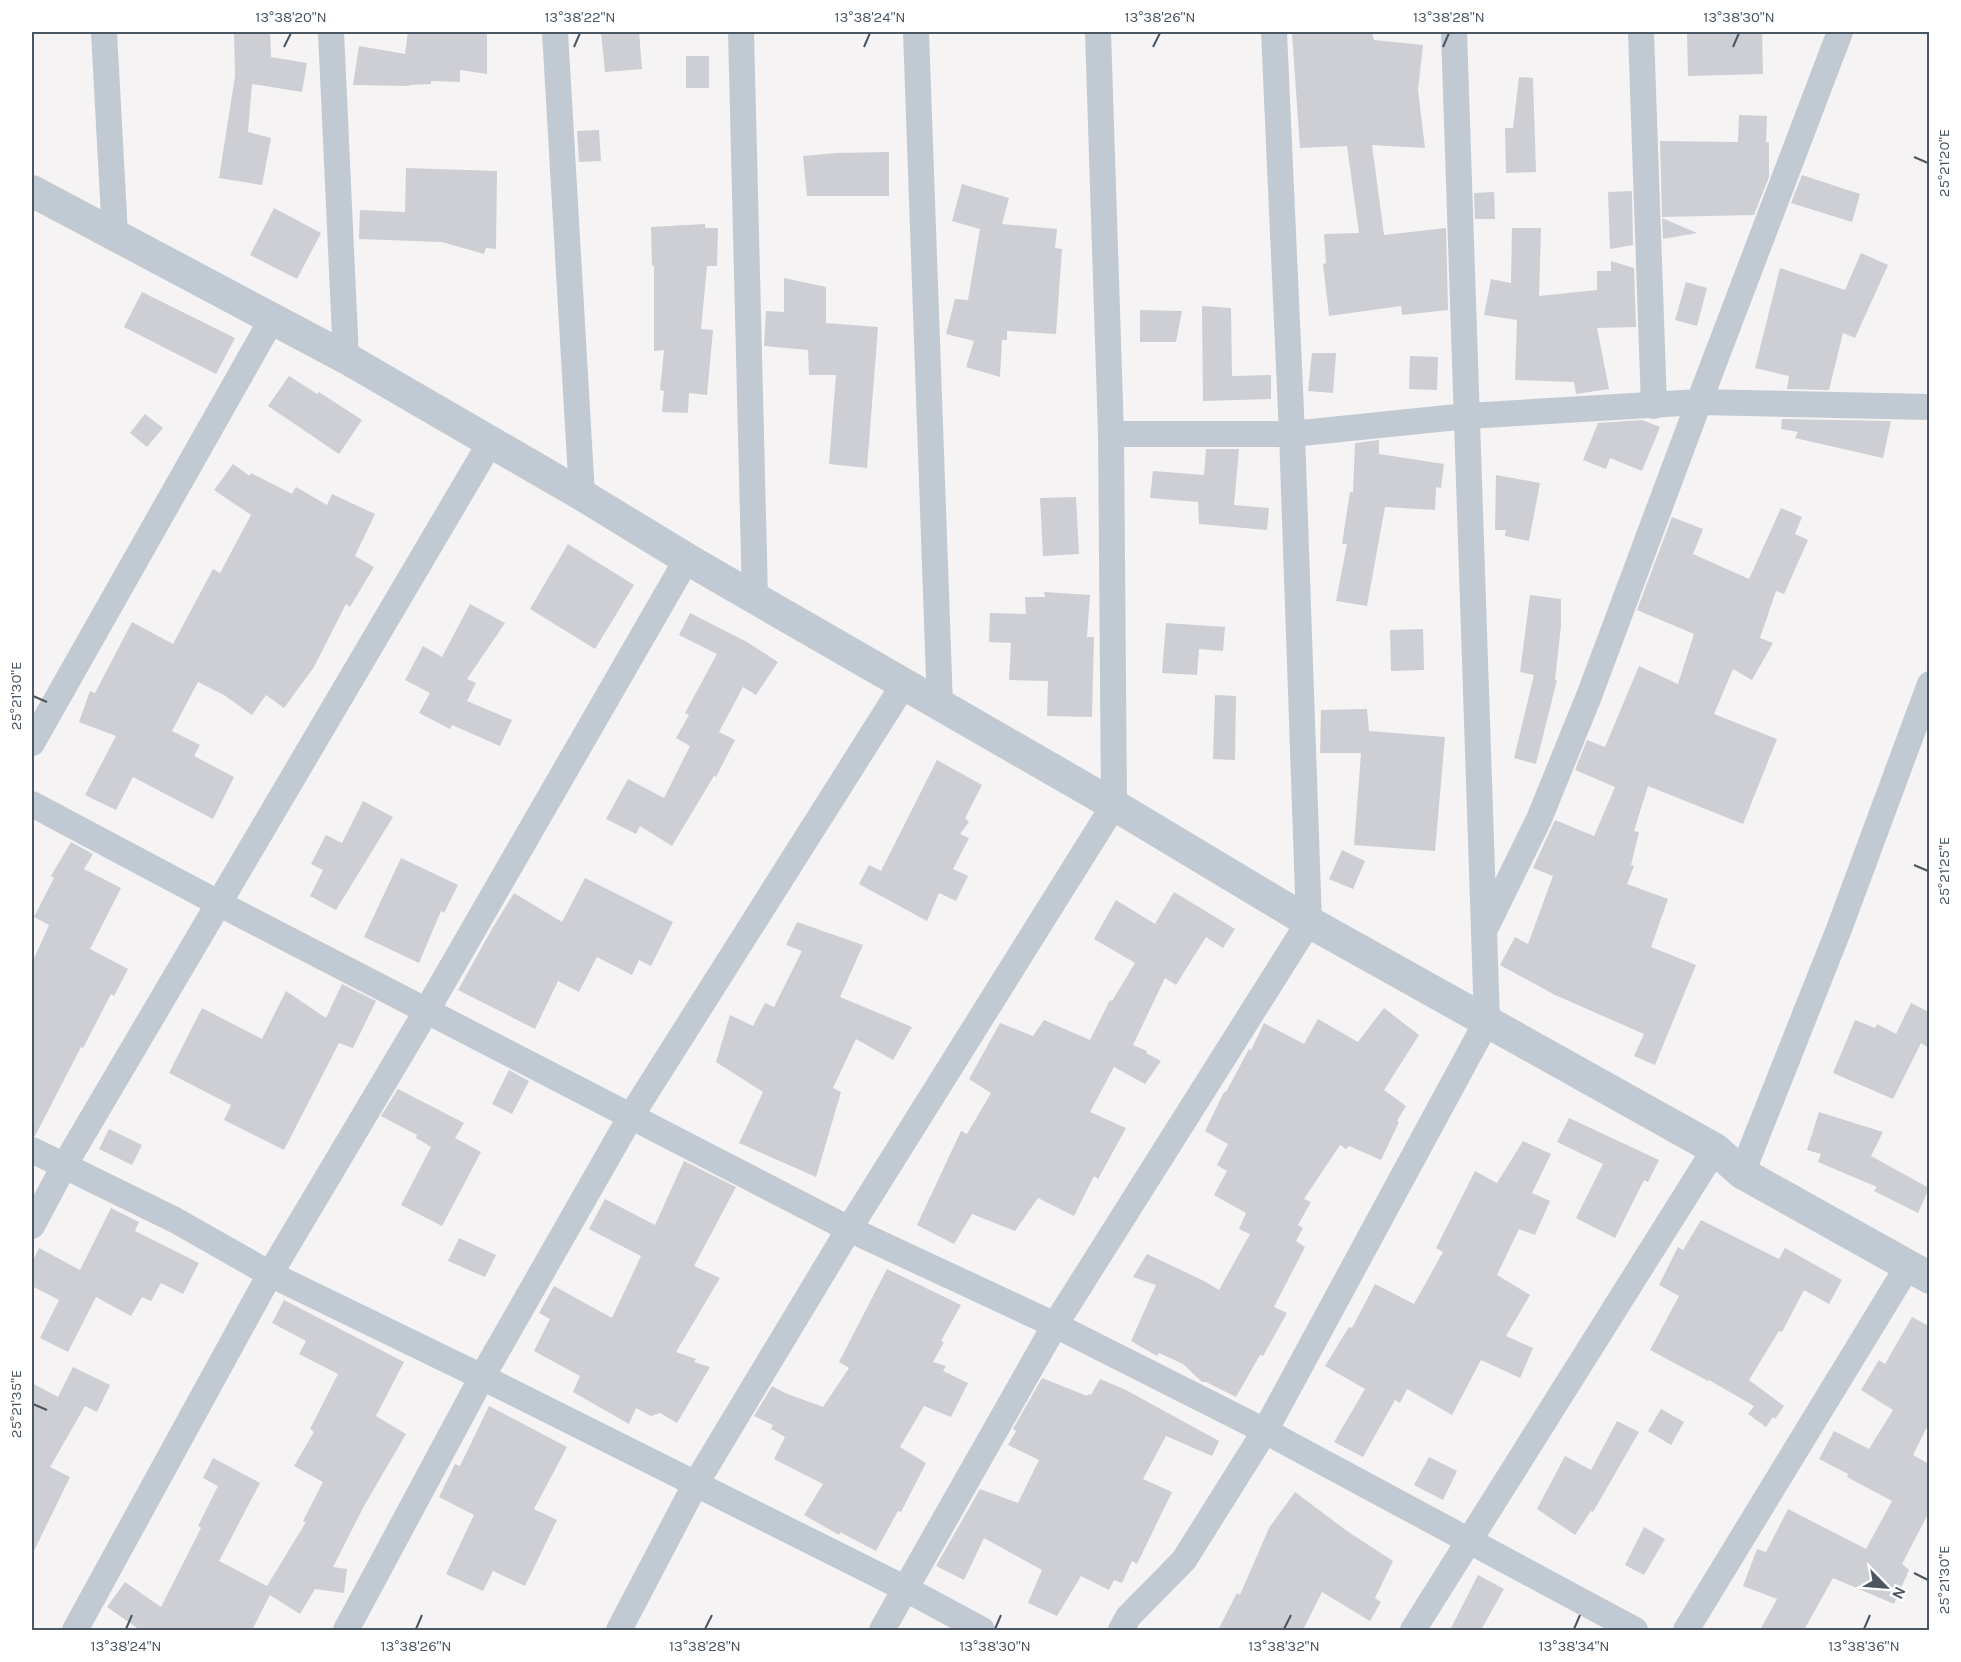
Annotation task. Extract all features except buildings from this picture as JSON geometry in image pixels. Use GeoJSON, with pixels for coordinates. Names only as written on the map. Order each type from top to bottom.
{"type":"FeatureCollection","features":[{"type":"Feature","properties":{"kind":"street"},"geometry":{"type":"LineString","coordinates":[[104,32],[115,235]]}},
{"type":"Feature","properties":{"kind":"street"},"geometry":{"type":"LineString","coordinates":[[331,32],[346,358]]}},
{"type":"Feature","properties":{"kind":"street"},"geometry":{"type":"LineString","coordinates":[[555,32],[582,495]]}},
{"type":"Feature","properties":{"kind":"street"},"geometry":{"type":"LineString","coordinates":[[741,32],[755,597]]}},
{"type":"Feature","properties":{"kind":"street"},"geometry":{"type":"LineString","coordinates":[[916,32],[940,706]]}},
{"type":"Feature","properties":{"kind":"street"},"geometry":{"type":"LineString","coordinates":[[619,1630],[695,1485],[849,1229],[1114,805],[1111,434],[1098,32]]}},
{"type":"Feature","properties":{"kind":"street"},"geometry":{"type":"LineString","coordinates":[[882,1630],[1055,1325],[1309,922],[1292,434],[1274,32]]}},
{"type":"Feature","properties":{"kind":"street"},"geometry":{"type":"LineString","coordinates":[[1121,1630],[1128,1617],[1184,1560],[1265,1431],[1487,1021],[1454,32]]}},
{"type":"Feature","properties":{"kind":"street"},"geometry":{"type":"LineString","coordinates":[[1641,32],[1654,406]]}},
{"type":"Feature","properties":{"kind":"street"},"geometry":{"type":"LineString","coordinates":[[1483,932],[1543,809],[1589,696],[1840,32]]}},
{"type":"Feature","properties":{"kind":"street"},"geometry":{"type":"LineString","coordinates":[[34,200],[115,235],[346,358],[582,495],[687,559],[1114,805],[1309,922],[1715,1149],[1742,1173],[1919,1272],[1686,1630]]}},
{"type":"Feature","properties":{"kind":"street"},"geometry":{"type":"LineString","coordinates":[[32,743],[272,319]]}},
{"type":"Feature","properties":{"kind":"street"},"geometry":{"type":"LineString","coordinates":[[1111,434],[1292,434],[1467,416],[1699,402],[1929,407]]}},
{"type":"Feature","properties":{"kind":"street"},"geometry":{"type":"LineString","coordinates":[[32,1226],[64,1166],[490,443]]}},
{"type":"Feature","properties":{"kind":"street"},"geometry":{"type":"LineString","coordinates":[[75,1630],[270,1274],[428,1010],[687,559]]}},
{"type":"Feature","properties":{"kind":"street"},"geometry":{"type":"LineString","coordinates":[[346,1630],[482,1377],[631,1116],[904,684]]}},
{"type":"Feature","properties":{"kind":"street"},"geometry":{"type":"LineString","coordinates":[[1742,1173],[1839,929],[1929,688]]}},
{"type":"Feature","properties":{"kind":"street"},"geometry":{"type":"LineString","coordinates":[[32,804],[220,904],[849,1229],[1055,1325],[1265,1431],[1635,1630]]}},
{"type":"Feature","properties":{"kind":"street"},"geometry":{"type":"LineString","coordinates":[[1413,1630],[1715,1149]]}},
{"type":"Feature","properties":{"kind":"street"},"geometry":{"type":"LineString","coordinates":[[32,1150],[175,1220],[270,1274],[482,1377],[906,1589],[982,1630]]}}]}
